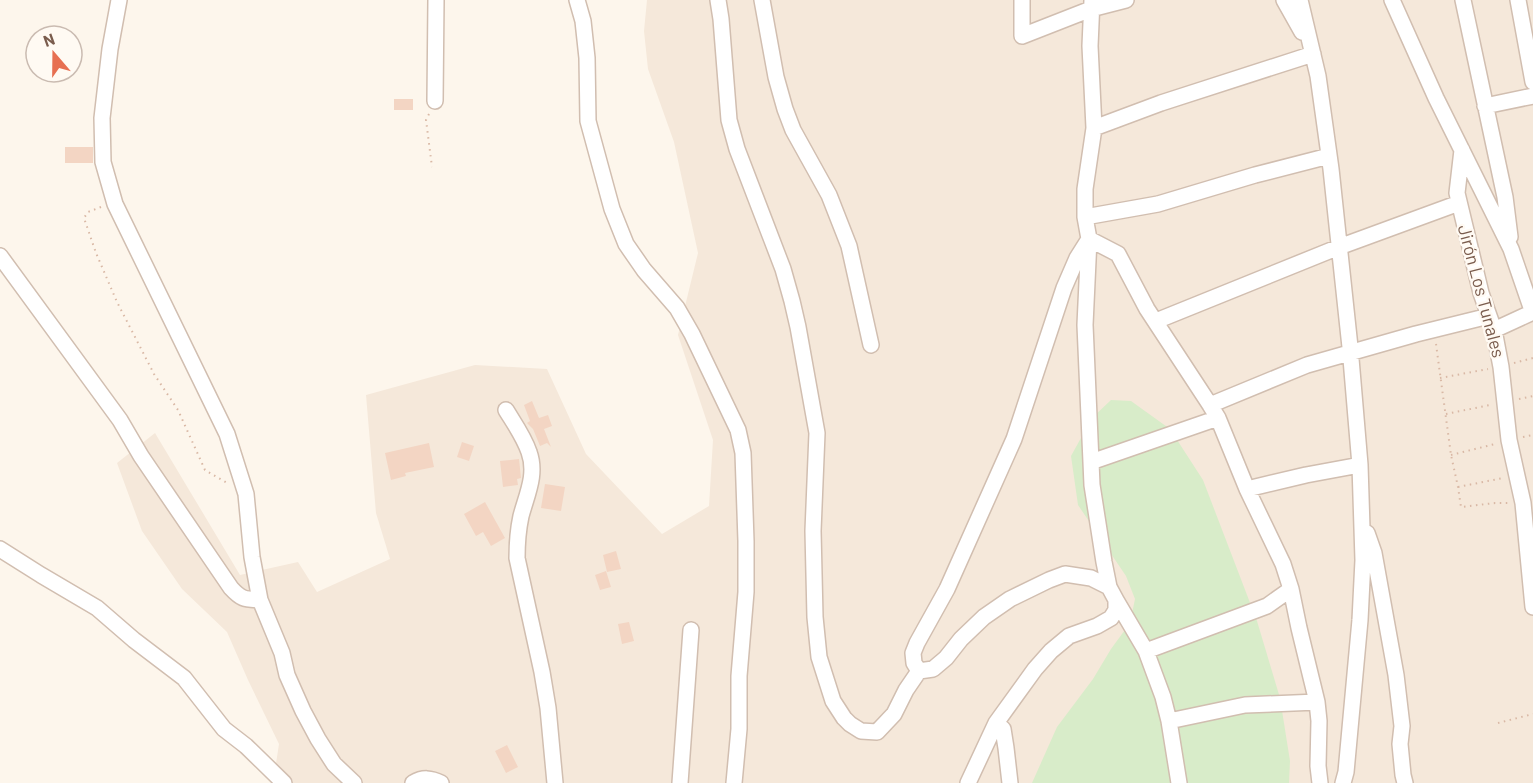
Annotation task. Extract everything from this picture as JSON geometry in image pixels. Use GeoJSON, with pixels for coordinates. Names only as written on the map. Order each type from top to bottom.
{"type":"FeatureCollection","features":[{"type":"Feature","properties":{"kind":"street"},"geometry":{"type":"LineString","coordinates":[[119,0],[110,49],[102,118],[103,162],[115,204],[227,434],[246,494],[252,557],[260,600],[282,653],[287,675],[303,711],[334,764],[354,783]]}},
{"type":"Feature","properties":{"kind":"street"},"geometry":{"type":"LineString","coordinates":[[435,101],[436,0]]}},
{"type":"Feature","properties":{"kind":"street"},"geometry":{"type":"LineString","coordinates":[[577,0],[583,21],[587,58],[588,121],[612,209],[626,244],[644,270],[678,308],[692,334],[738,430],[743,453],[746,592],[734,783]]}},
{"type":"Feature","properties":{"kind":"street"},"geometry":{"type":"LineString","coordinates":[[718,0],[729,120],[737,149],[789,290],[817,433],[813,531],[814,617],[819,657],[833,701],[850,724],[861,731],[877,732],[894,714],[919,671],[933,669],[984,617],[1010,599],[1048,580],[1065,574],[1091,578],[1113,594],[1146,651],[1163,697],[1179,783]]}},
{"type":"Feature","properties":{"kind":"street"},"geometry":{"type":"LineString","coordinates":[[762,0],[776,77],[785,109],[793,129],[829,195],[849,246],[871,345]]}},
{"type":"Feature","properties":{"kind":"street"},"geometry":{"type":"LineString","coordinates":[[1022,0],[1022,36],[1091,4],[1126,0]]}},
{"type":"Feature","properties":{"kind":"street"},"geometry":{"type":"LineString","coordinates":[[1284,0],[1312,52]]}},
{"type":"Feature","properties":{"kind":"street"},"geometry":{"type":"LineString","coordinates":[[1300,0],[1318,76],[1329,156],[1360,465],[1363,560],[1360,620],[1346,772],[1343,783]]}},
{"type":"Feature","properties":{"kind":"street"},"geometry":{"type":"LineString","coordinates":[[1091,462],[1214,411],[1306,365],[1350,352],[1492,323],[1533,312],[1512,249],[1436,98],[1392,0]]}},
{"type":"Feature","properties":{"kind":"street"},"geometry":{"type":"LineString","coordinates":[[1463,0],[1505,197],[1512,249]]}},
{"type":"Feature","properties":{"kind":"street"},"geometry":{"type":"LineString","coordinates":[[1518,0],[1533,82]]}},
{"type":"Feature","properties":{"kind":"street"},"geometry":{"type":"LineString","coordinates":[[968,783],[996,723],[1051,651],[1069,636],[1097,626],[1111,618],[1116,610],[1104,562],[1092,485],[1085,325],[1089,239],[1085,217],[1085,189],[1094,128],[1090,46],[1091,4]]}},
{"type":"Feature","properties":{"kind":"street"},"geometry":{"type":"LineString","coordinates":[[1094,128],[1312,52]]}},
{"type":"Feature","properties":{"kind":"street"},"geometry":{"type":"LineString","coordinates":[[1485,106],[1533,96]]}},
{"type":"Feature","properties":{"kind":"street","name":"Jirón Los Tunales"},"geometry":{"type":"LineString","coordinates":[[1462,150],[1457,193],[1502,367],[1509,440],[1523,503],[1533,607]]}},
{"type":"Feature","properties":{"kind":"street"},"geometry":{"type":"LineString","coordinates":[[1085,217],[1158,204],[1329,156]]}},
{"type":"Feature","properties":{"kind":"street"},"geometry":{"type":"LineString","coordinates":[[1156,321],[1339,247],[1460,203]]}},
{"type":"Feature","properties":{"kind":"street"},"geometry":{"type":"LineString","coordinates":[[919,671],[914,663],[913,653],[947,589],[1014,439],[1064,288],[1077,258],[1089,239]]}},
{"type":"Feature","properties":{"kind":"street"},"geometry":{"type":"LineString","coordinates":[[1089,239],[1118,254],[1147,309],[1214,411],[1247,489],[1283,564],[1292,589],[1317,702],[1320,783]]}},
{"type":"Feature","properties":{"kind":"street"},"geometry":{"type":"LineString","coordinates":[[0,256],[120,420],[141,456],[231,588],[244,599],[260,600]]}},
{"type":"Feature","properties":{"kind":"street"},"geometry":{"type":"LineString","coordinates":[[506,410],[529,450],[532,466],[531,482],[517,542],[517,558],[546,699],[555,783]]}},
{"type":"Feature","properties":{"kind":"street"},"geometry":{"type":"LineString","coordinates":[[1247,489],[1360,465]]}},
{"type":"Feature","properties":{"kind":"street"},"geometry":{"type":"LineString","coordinates":[[1361,513],[1374,553],[1396,675],[1405,783]]}},
{"type":"Feature","properties":{"kind":"street"},"geometry":{"type":"LineString","coordinates":[[0,549],[97,608],[184,678],[224,729],[246,746],[284,783]]}},
{"type":"Feature","properties":{"kind":"street"},"geometry":{"type":"LineString","coordinates":[[1146,651],[1267,606],[1292,589]]}},
{"type":"Feature","properties":{"kind":"street"},"geometry":{"type":"LineString","coordinates":[[680,783],[691,630]]}},
{"type":"Feature","properties":{"kind":"street"},"geometry":{"type":"LineString","coordinates":[[1169,721],[1245,705],[1317,702]]}},
{"type":"Feature","properties":{"kind":"street"},"geometry":{"type":"LineString","coordinates":[[996,723],[1003,729],[1010,783]]}},
{"type":"Feature","properties":{"kind":"street"},"geometry":{"type":"LineString","coordinates":[[413,783],[429,778],[441,783]]}},
{"type":"Feature","properties":{"kind":"path"},"geometry":{"type":"LineString","coordinates":[[432,167],[426,120],[435,101]]}},
{"type":"Feature","properties":{"kind":"path"},"geometry":{"type":"LineString","coordinates":[[115,204],[98,207],[88,212],[84,218],[117,302],[154,374],[178,410],[206,470],[246,494]]}},
{"type":"Feature","properties":{"kind":"path"},"geometry":{"type":"LineString","coordinates":[[1436,341],[1451,455],[1461,507],[1495,503],[1523,503]]}},
{"type":"Feature","properties":{"kind":"path"},"geometry":{"type":"LineString","coordinates":[[1446,414],[1533,396]]}},
{"type":"Feature","properties":{"kind":"path"},"geometry":{"type":"LineString","coordinates":[[1451,455],[1533,435]]}},
{"type":"Feature","properties":{"kind":"path"},"geometry":{"type":"LineString","coordinates":[[1458,487],[1516,475]]}},
{"type":"Feature","properties":{"kind":"path"},"geometry":{"type":"LineString","coordinates":[[1498,723],[1533,714]]}},
{"type":"Feature","properties":{"kind":"shaded area"},"geometry":{"type":"Polygon","coordinates":[[[647,0],[1533,0],[1533,783],[273,783],[279,744],[227,632],[182,589],[142,531],[117,463],[155,433],[240,575],[298,562],[317,592],[390,559],[376,513],[366,395],[475,365],[547,369],[586,454],[662,534],[709,506],[713,440],[678,335],[698,253],[674,142],[648,69],[644,31],[647,0]]]}},
{"type":"Feature","properties":{"kind":"green space"},"geometry":{"type":"Polygon","coordinates":[[[1111,400],[1131,401],[1170,429],[1203,480],[1257,621],[1280,698],[1290,761],[1289,783],[1032,783],[1057,727],[1093,679],[1130,623],[1135,599],[1126,576],[1078,505],[1071,456],[1092,418],[1111,400]]]}},
{"type":"Feature","properties":{"kind":"building"},"geometry":{"type":"Polygon","coordinates":[[[394,99],[413,99],[413,110],[394,110],[394,99]]]}},
{"type":"Feature","properties":{"kind":"building"},"geometry":{"type":"Polygon","coordinates":[[[65,147],[93,147],[93,163],[65,163],[65,147]]]}},
{"type":"Feature","properties":{"kind":"building"},"geometry":{"type":"Polygon","coordinates":[[[532,401],[539,418],[548,415],[552,426],[544,429],[551,447],[547,443],[540,446],[533,429],[527,423],[530,421],[524,405],[532,401]]]}},
{"type":"Feature","properties":{"kind":"building"},"geometry":{"type":"Polygon","coordinates":[[[462,442],[474,446],[469,461],[457,457],[462,442]]]}},
{"type":"Feature","properties":{"kind":"building"},"geometry":{"type":"Polygon","coordinates":[[[429,443],[434,467],[405,473],[406,476],[391,480],[385,453],[429,443]]]}},
{"type":"Feature","properties":{"kind":"building"},"geometry":{"type":"Polygon","coordinates":[[[519,459],[521,478],[517,479],[518,485],[503,487],[500,461],[519,459]]]}},
{"type":"Feature","properties":{"kind":"building"},"geometry":{"type":"Polygon","coordinates":[[[545,484],[565,487],[561,511],[541,508],[545,484]]]}},
{"type":"Feature","properties":{"kind":"building"},"geometry":{"type":"Polygon","coordinates":[[[485,502],[505,538],[491,546],[483,532],[476,536],[464,514],[485,502]]]}},
{"type":"Feature","properties":{"kind":"building"},"geometry":{"type":"Polygon","coordinates":[[[616,551],[621,569],[607,572],[603,555],[616,551]]]}},
{"type":"Feature","properties":{"kind":"building"},"geometry":{"type":"Polygon","coordinates":[[[606,571],[611,587],[600,590],[595,575],[606,571]]]}},
{"type":"Feature","properties":{"kind":"building"},"geometry":{"type":"Polygon","coordinates":[[[629,622],[634,641],[622,644],[618,624],[629,622]]]}},
{"type":"Feature","properties":{"kind":"building"},"geometry":{"type":"Polygon","coordinates":[[[507,745],[518,767],[506,773],[495,751],[507,745]]]}}]}
